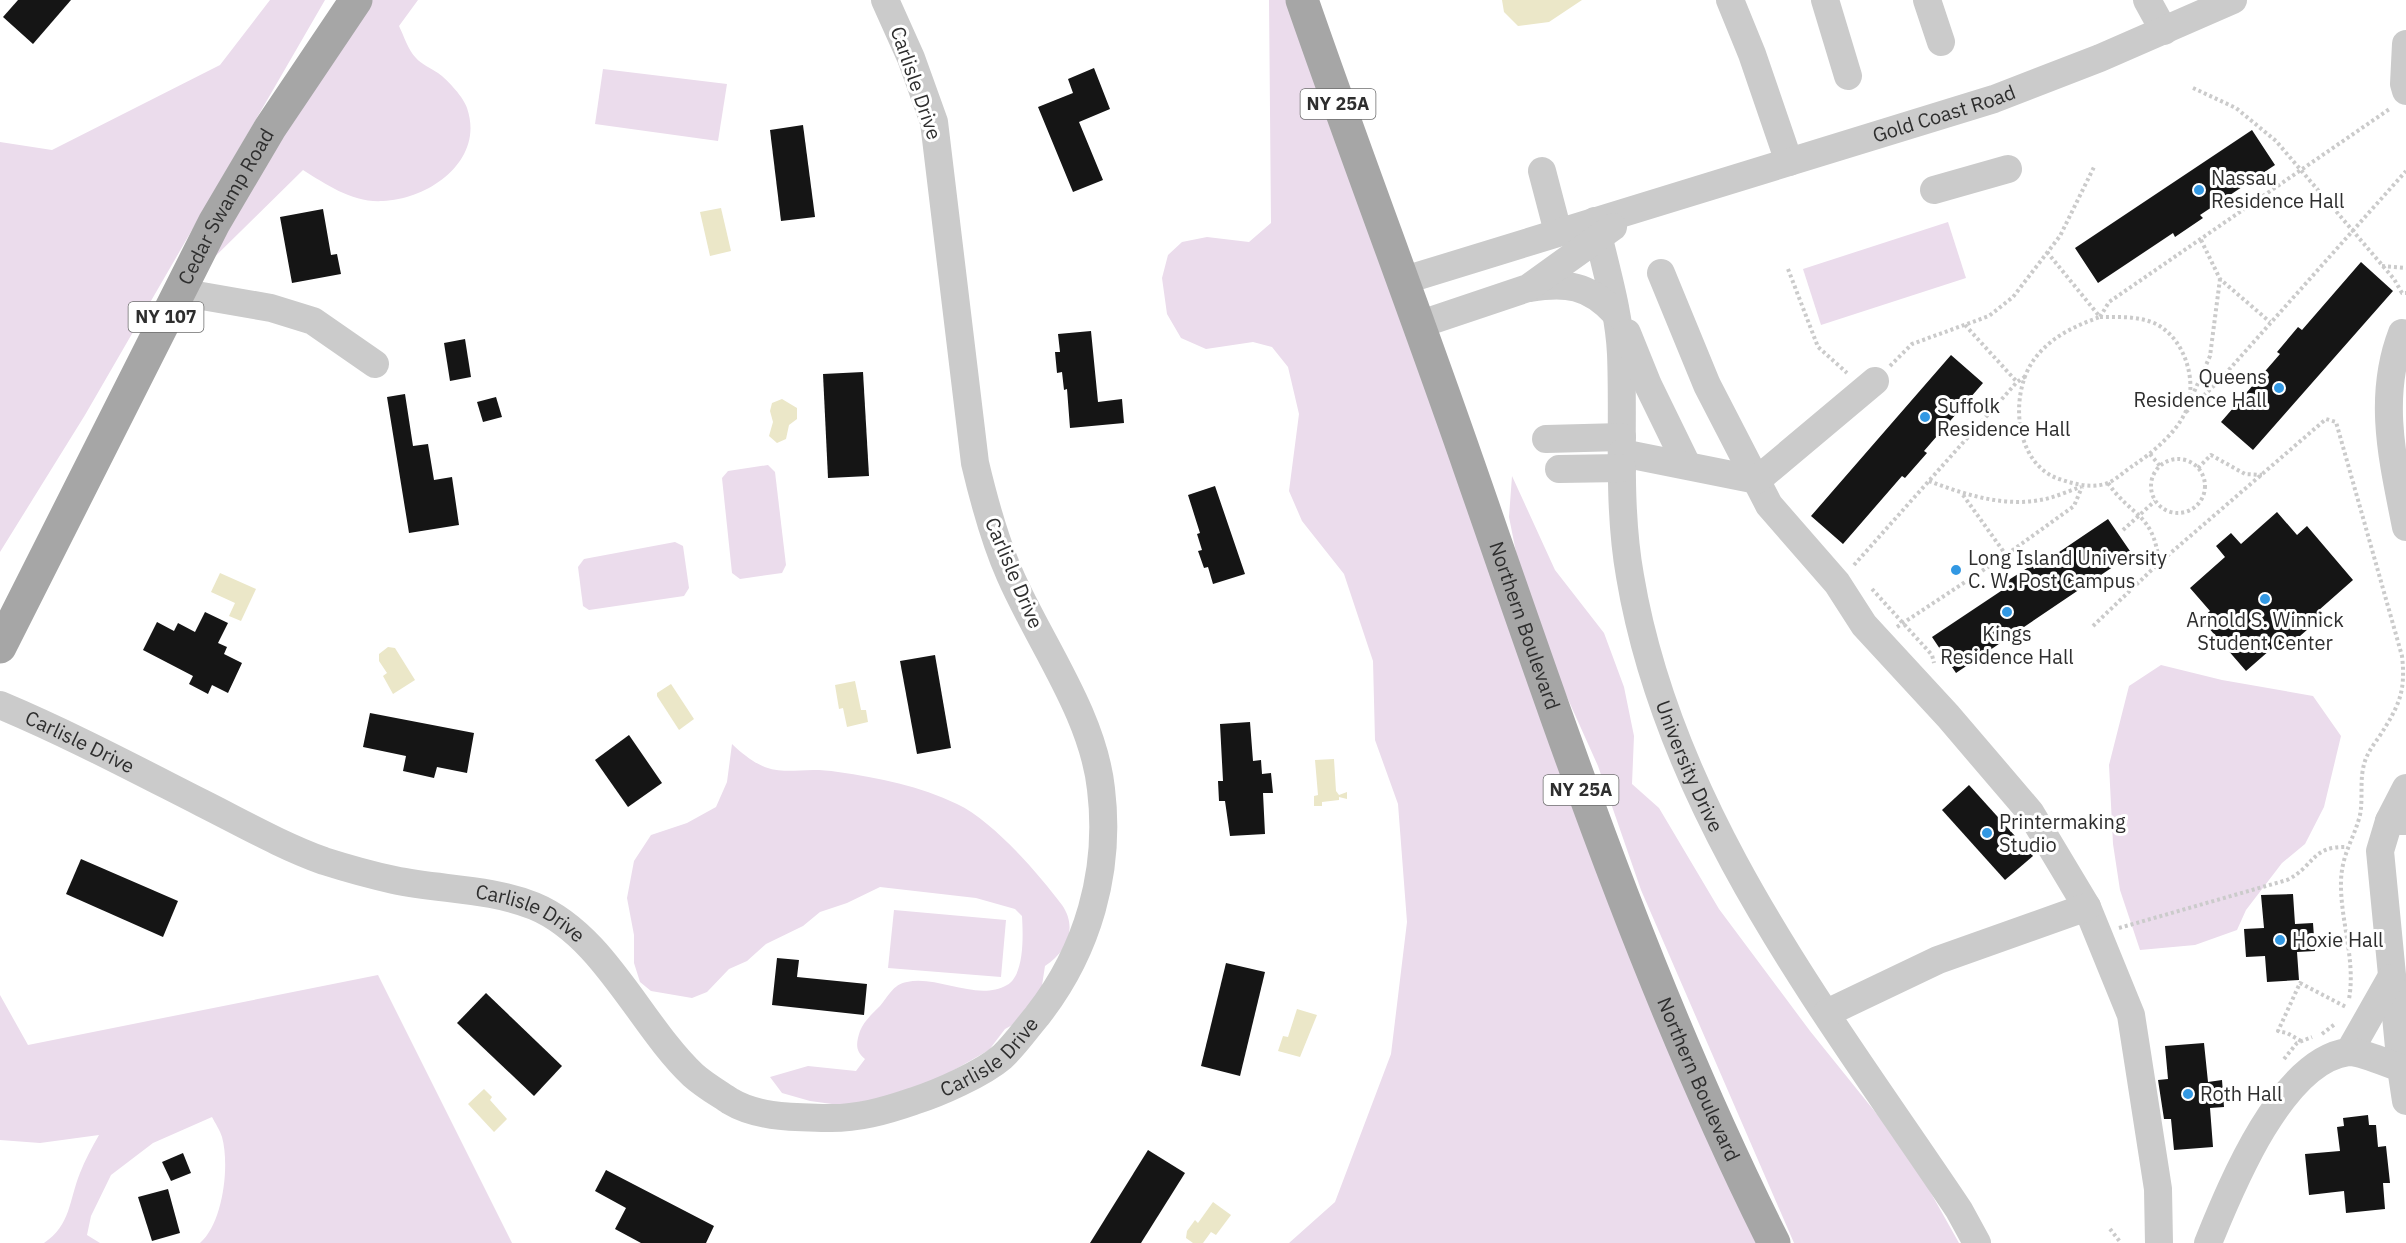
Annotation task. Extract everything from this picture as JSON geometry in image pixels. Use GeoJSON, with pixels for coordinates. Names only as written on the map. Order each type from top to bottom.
{"type":"FeatureCollection","features":[{"type":"Feature","properties":{"kind":"main road","name":"Cedar Swamp Road"},"geometry":{"type":"LineString","coordinates":[[0,647],[179,292],[270,128],[356,0]]}},
{"type":"Feature","properties":{"kind":"main road","name":"Northern Boulevard"},"geometry":{"type":"LineString","coordinates":[[1302,0],[1350,139],[1421,324],[1590,816],[1633,929],[1690,1066],[1774,1243]]}},
{"type":"Feature","properties":{"kind":"street","name":"Carlisle Drive"},"geometry":{"type":"LineString","coordinates":[[0,705],[45,724],[270,837],[324,861],[394,880],[496,893],[539,908],[568,927],[594,951],[670,1050],[696,1078],[735,1104],[763,1113],[842,1119],[882,1112],[938,1093],[1001,1058],[1054,994],[1079,948],[1094,908],[1103,856],[1101,786],[1085,727],[1010,574],[988,516],[975,463],[933,122],[911,58],[885,0]]}},
{"type":"Feature","properties":{"kind":"street"},"geometry":{"type":"LineString","coordinates":[[1730,0],[1752,54],[1789,162]]}},
{"type":"Feature","properties":{"kind":"street"},"geometry":{"type":"LineString","coordinates":[[1825,0],[1848,76]]}},
{"type":"Feature","properties":{"kind":"street"},"geometry":{"type":"LineString","coordinates":[[1927,0],[1941,42]]}},
{"type":"Feature","properties":{"kind":"street"},"geometry":{"type":"LineString","coordinates":[[2147,0],[2164,31]]}},
{"type":"Feature","properties":{"kind":"street","name":"Gold Coast Road"},"geometry":{"type":"LineString","coordinates":[[1421,324],[1528,288],[1597,229],[1647,204],[1994,99],[2164,31],[2233,0]]}},
{"type":"Feature","properties":{"kind":"street"},"geometry":{"type":"LineString","coordinates":[[2401,98],[2406,44]]}},
{"type":"Feature","properties":{"kind":"street"},"geometry":{"type":"LineString","coordinates":[[1934,190],[2008,170]]}},
{"type":"Feature","properties":{"kind":"street"},"geometry":{"type":"LineString","coordinates":[[1542,171],[1558,232]]}},
{"type":"Feature","properties":{"kind":"street","name":"Gold Coast Road"},"geometry":{"type":"LineString","coordinates":[[1405,280],[1558,232],[1597,229]]}},
{"type":"Feature","properties":{"kind":"street","name":"University Drive"},"geometry":{"type":"LineString","coordinates":[[1597,229],[1621,351],[1622,453],[1629,574],[1646,653],[1681,751],[1719,834],[1741,874],[1827,1013],[1959,1210],[1977,1243]]}},
{"type":"Feature","properties":{"kind":"street"},"geometry":{"type":"LineString","coordinates":[[1661,273],[1707,386],[1769,505],[1837,583],[1864,625],[1880,640],[2030,812],[2087,907],[2131,1015],[2158,1189],[2158,1243]]}},
{"type":"Feature","properties":{"kind":"street"},"geometry":{"type":"LineString","coordinates":[[1528,288],[1555,284],[1576,285],[1613,303],[1648,385],[1687,465]]}},
{"type":"Feature","properties":{"kind":"street"},"geometry":{"type":"LineString","coordinates":[[179,292],[271,308],[313,321],[375,364]]}},
{"type":"Feature","properties":{"kind":"street"},"geometry":{"type":"LineString","coordinates":[[2402,333],[2392,359],[2387,391],[2393,460],[2406,527]]}},
{"type":"Feature","properties":{"kind":"street"},"geometry":{"type":"LineString","coordinates":[[1757,480],[1870,385]]}},
{"type":"Feature","properties":{"kind":"street"},"geometry":{"type":"LineString","coordinates":[[1546,439],[1757,480]]}},
{"type":"Feature","properties":{"kind":"street"},"geometry":{"type":"LineString","coordinates":[[1559,469],[1622,453]]}},
{"type":"Feature","properties":{"kind":"street"},"geometry":{"type":"LineString","coordinates":[[2406,788],[2398,821],[2380,851],[2395,895],[2391,978],[2404,1069],[2406,1101]]}},
{"type":"Feature","properties":{"kind":"street"},"geometry":{"type":"LineString","coordinates":[[1827,1013],[1938,960],[2087,907]]}},
{"type":"Feature","properties":{"kind":"street"},"geometry":{"type":"LineString","coordinates":[[2349,1052],[2391,978]]}},
{"type":"Feature","properties":{"kind":"street"},"geometry":{"type":"LineString","coordinates":[[2208,1243],[2235,1179],[2261,1129],[2294,1087],[2307,1075],[2321,1063],[2349,1052],[2404,1069]]}},
{"type":"Feature","properties":{"kind":"path"},"geometry":{"type":"LineString","coordinates":[[2193,88],[2236,108],[2276,141],[2394,279],[2402,293],[2406,293]]}},
{"type":"Feature","properties":{"kind":"path"},"geometry":{"type":"LineString","coordinates":[[2100,317],[2109,302],[2302,171],[2401,98]]}},
{"type":"Feature","properties":{"kind":"path"},"geometry":{"type":"LineString","coordinates":[[1788,269],[1818,347],[1870,385],[1912,344],[1989,316],[2013,297],[2060,236],[2095,165]]}},
{"type":"Feature","properties":{"kind":"path"},"geometry":{"type":"LineString","coordinates":[[1929,481],[1963,494],[2010,501],[2040,500],[2082,487],[2108,483],[2150,454],[2406,171]]}},
{"type":"Feature","properties":{"kind":"path"},"geometry":{"type":"LineString","coordinates":[[2201,240],[2220,279],[2270,322]]}},
{"type":"Feature","properties":{"kind":"path"},"geometry":{"type":"LineString","coordinates":[[2048,252],[2100,317]]}},
{"type":"Feature","properties":{"kind":"path"},"geometry":{"type":"LineString","coordinates":[[2381,266],[2406,268]]}},
{"type":"Feature","properties":{"kind":"path"},"geometry":{"type":"LineString","coordinates":[[2185,413],[2210,356],[2220,279]]}},
{"type":"Feature","properties":{"kind":"path"},"geometry":{"type":"LineString","coordinates":[[2082,487],[2054,477],[2038,467],[2020,436],[2022,387],[2032,362],[2054,339],[2079,325],[2100,317],[2133,318],[2156,324],[2178,344],[2191,372],[2185,413]]}},
{"type":"Feature","properties":{"kind":"path"},"geometry":{"type":"LineString","coordinates":[[1965,325],[2017,382]]}},
{"type":"Feature","properties":{"kind":"path"},"geometry":{"type":"LineString","coordinates":[[1837,583],[2017,382],[2027,376]]}},
{"type":"Feature","properties":{"kind":"path"},"geometry":{"type":"LineString","coordinates":[[2093,626],[2159,563],[2326,419],[2336,422],[2402,656],[2406,679],[2401,699],[2366,756],[2359,818],[2346,848],[2341,881],[2351,987],[2346,1007],[2336,1023],[2320,1035],[2301,1041],[2287,1054],[2281,1064]]}},
{"type":"Feature","properties":{"kind":"path"},"geometry":{"type":"LineString","coordinates":[[2150,454],[2160,466]]}},
{"type":"Feature","properties":{"kind":"path"},"geometry":{"type":"LineString","coordinates":[[2198,468],[2211,455],[2245,474],[2262,475]]}},
{"type":"Feature","properties":{"kind":"path"},"geometry":{"type":"LineString","coordinates":[[2179,459],[2190,462],[2198,468],[2205,488],[2196,507],[2176,514],[2166,511],[2155,501],[2151,485],[2153,474],[2160,466],[2179,459]]}},
{"type":"Feature","properties":{"kind":"path"},"geometry":{"type":"LineString","coordinates":[[2108,483],[2117,496],[2140,515],[2151,529],[2159,563]]}},
{"type":"Feature","properties":{"kind":"path"},"geometry":{"type":"LineString","coordinates":[[1880,640],[2007,555],[2074,506],[2082,487]]}},
{"type":"Feature","properties":{"kind":"path"},"geometry":{"type":"LineString","coordinates":[[1963,494],[2007,555]]}},
{"type":"Feature","properties":{"kind":"path"},"geometry":{"type":"LineString","coordinates":[[2123,530],[2155,501]]}},
{"type":"Feature","properties":{"kind":"path"},"geometry":{"type":"LineString","coordinates":[[2099,936],[2131,923],[2287,880],[2298,875],[2318,852],[2329,847],[2346,848]]}},
{"type":"Feature","properties":{"kind":"path"},"geometry":{"type":"LineString","coordinates":[[2301,1041],[2278,1031],[2301,982],[2346,1007]]}},
{"type":"Feature","properties":{"kind":"path"},"geometry":{"type":"LineString","coordinates":[[2110,1229],[2121,1243]]}},
{"type":"Feature","properties":{"kind":"shaded area"},"geometry":{"type":"Polygon","coordinates":[[[270,0],[325,0],[85,415],[0,552],[0,142],[52,150],[220,65],[270,0]]]}},
{"type":"Feature","properties":{"kind":"shaded area"},"geometry":{"type":"Polygon","coordinates":[[[356,0],[418,0],[399,26],[413,55],[446,80],[459,94],[467,108],[470,127],[468,144],[461,160],[435,184],[418,193],[401,199],[383,201],[351,196],[303,170],[179,292],[356,0]]]}},
{"type":"Feature","properties":{"kind":"shaded area"},"geometry":{"type":"Polygon","coordinates":[[[1269,0],[1302,0],[1590,816],[1774,1243],[1289,1243],[1335,1202],[1391,1054],[1407,922],[1398,804],[1375,740],[1373,661],[1344,574],[1302,521],[1289,491],[1299,414],[1288,367],[1272,347],[1253,342],[1206,349],[1181,338],[1167,314],[1162,278],[1168,255],[1182,242],[1207,237],[1249,242],[1271,223],[1269,0]]]}},
{"type":"Feature","properties":{"kind":"shaded area"},"geometry":{"type":"Polygon","coordinates":[[[1502,0],[1582,0],[1549,22],[1518,26],[1504,12],[1502,0]]]}},
{"type":"Feature","properties":{"kind":"shaded area"},"geometry":{"type":"Polygon","coordinates":[[[603,69],[727,84],[718,141],[595,124],[603,69]]]}},
{"type":"Feature","properties":{"kind":"shaded area"},"geometry":{"type":"Polygon","coordinates":[[[721,208],[731,251],[710,256],[700,212],[721,208]]]}},
{"type":"Feature","properties":{"kind":"shaded area"},"geometry":{"type":"Polygon","coordinates":[[[1948,222],[1966,278],[1821,325],[1803,269],[1948,222]]]}},
{"type":"Feature","properties":{"kind":"shaded area"},"geometry":{"type":"Polygon","coordinates":[[[782,399],[797,408],[797,419],[789,425],[786,439],[777,443],[769,436],[773,422],[770,411],[772,403],[782,399]]]}},
{"type":"Feature","properties":{"kind":"shaded area"},"geometry":{"type":"Polygon","coordinates":[[[768,465],[775,472],[786,565],[782,573],[740,579],[732,573],[722,478],[728,471],[768,465]]]}},
{"type":"Feature","properties":{"kind":"shaded area"},"geometry":{"type":"Polygon","coordinates":[[[1512,476],[1555,570],[1604,633],[1624,687],[1634,736],[1632,784],[1659,808],[1719,909],[1810,1031],[1909,1154],[1959,1243],[1794,1243],[1641,890],[1598,766],[1558,677],[1521,577],[1509,517],[1512,476]]]}},
{"type":"Feature","properties":{"kind":"shaded area"},"geometry":{"type":"Polygon","coordinates":[[[675,542],[683,546],[689,588],[684,596],[589,610],[583,606],[578,567],[584,559],[675,542]]]}},
{"type":"Feature","properties":{"kind":"shaded area"},"geometry":{"type":"Polygon","coordinates":[[[220,573],[256,589],[241,621],[229,616],[235,603],[211,592],[220,573]]]}},
{"type":"Feature","properties":{"kind":"shaded area"},"geometry":{"type":"Polygon","coordinates":[[[388,647],[395,648],[415,680],[393,694],[383,676],[387,673],[379,661],[379,654],[388,647]]]}},
{"type":"Feature","properties":{"kind":"shaded area"},"geometry":{"type":"Polygon","coordinates":[[[2161,665],[2222,680],[2313,696],[2341,736],[2324,807],[2305,844],[2282,863],[2246,910],[2237,930],[2195,945],[2140,950],[2120,890],[2113,844],[2109,765],[2129,686],[2161,665]]]}},
{"type":"Feature","properties":{"kind":"shaded area"},"geometry":{"type":"Polygon","coordinates":[[[855,681],[861,710],[866,710],[868,722],[847,727],[843,708],[839,709],[835,685],[855,681]]]}},
{"type":"Feature","properties":{"kind":"shaded area"},"geometry":{"type":"Polygon","coordinates":[[[671,684],[694,719],[679,730],[657,696],[657,693],[671,684]]]}},
{"type":"Feature","properties":{"kind":"shaded area"},"geometry":{"type":"Polygon","coordinates":[[[732,744],[747,757],[772,769],[821,770],[853,774],[899,783],[957,804],[1000,835],[1041,878],[1067,914],[1068,939],[1059,954],[1045,966],[1041,992],[1020,1021],[1005,1029],[989,1050],[926,1086],[854,1107],[810,1101],[782,1093],[770,1077],[808,1066],[856,1071],[865,1059],[859,1053],[857,1046],[862,1027],[891,991],[902,983],[931,982],[983,991],[1007,985],[1013,980],[1022,954],[1022,916],[1015,909],[976,898],[880,887],[847,903],[820,912],[803,926],[766,944],[747,961],[729,969],[707,992],[692,998],[651,991],[640,982],[634,963],[634,935],[627,898],[634,861],[651,835],[687,823],[716,807],[727,782],[732,744]]]}},
{"type":"Feature","properties":{"kind":"shaded area"},"geometry":{"type":"Polygon","coordinates":[[[1334,759],[1336,791],[1339,795],[1347,792],[1347,799],[1339,797],[1339,800],[1322,802],[1322,806],[1314,806],[1314,796],[1318,795],[1315,760],[1334,759]]]}},
{"type":"Feature","properties":{"kind":"shaded area"},"geometry":{"type":"Polygon","coordinates":[[[894,910],[1006,920],[1001,977],[888,968],[894,910]]]}},
{"type":"Feature","properties":{"kind":"shaded area"},"geometry":{"type":"Polygon","coordinates":[[[378,975],[512,1243],[200,1243],[214,1222],[225,1178],[222,1137],[212,1117],[153,1143],[111,1175],[91,1216],[87,1235],[100,1243],[44,1243],[53,1236],[64,1220],[82,1168],[99,1135],[40,1143],[0,1140],[0,995],[28,1045],[378,975]]]}},
{"type":"Feature","properties":{"kind":"shaded area"},"geometry":{"type":"Polygon","coordinates":[[[1297,1009],[1317,1015],[1300,1057],[1278,1051],[1283,1036],[1288,1037],[1297,1009]]]}},
{"type":"Feature","properties":{"kind":"shaded area"},"geometry":{"type":"Polygon","coordinates":[[[484,1089],[492,1097],[490,1100],[507,1119],[494,1132],[468,1104],[484,1089]]]}},
{"type":"Feature","properties":{"kind":"shaded area"},"geometry":{"type":"Polygon","coordinates":[[[1213,1202],[1231,1215],[1216,1235],[1211,1232],[1203,1243],[1193,1243],[1186,1238],[1187,1231],[1195,1220],[1198,1223],[1213,1202]]]}},
{"type":"Feature","properties":{"kind":"building"},"geometry":{"type":"Polygon","coordinates":[[[18,0],[71,0],[33,44],[3,17],[18,0]]]}},
{"type":"Feature","properties":{"kind":"building"},"geometry":{"type":"Polygon","coordinates":[[[1094,68],[1110,109],[1079,122],[1103,180],[1073,192],[1038,107],[1073,93],[1068,79],[1094,68]]]}},
{"type":"Feature","properties":{"kind":"building"},"geometry":{"type":"Polygon","coordinates":[[[803,125],[815,217],[781,221],[770,130],[803,125]]]}},
{"type":"Feature","properties":{"kind":"building","name":"Nassau Residence Hall"},"geometry":{"type":"Polygon","coordinates":[[[2252,130],[2275,165],[2200,215],[2203,218],[2175,237],[2173,233],[2098,283],[2075,248],[2252,130]]]}},
{"type":"Feature","properties":{"kind":"building"},"geometry":{"type":"Polygon","coordinates":[[[323,209],[331,255],[337,254],[341,274],[292,283],[280,217],[323,209]]]}},
{"type":"Feature","properties":{"kind":"building","name":"Queens Residence Hall"},"geometry":{"type":"Polygon","coordinates":[[[2361,262],[2393,291],[2253,450],[2221,422],[2280,354],[2277,352],[2298,327],[2302,330],[2361,262]]]}},
{"type":"Feature","properties":{"kind":"building"},"geometry":{"type":"Polygon","coordinates":[[[1091,331],[1098,402],[1122,399],[1124,423],[1070,428],[1067,389],[1064,390],[1062,372],[1057,373],[1055,352],[1060,352],[1058,334],[1091,331]]]}},
{"type":"Feature","properties":{"kind":"building"},"geometry":{"type":"Polygon","coordinates":[[[465,339],[471,377],[450,381],[444,343],[465,339]]]}},
{"type":"Feature","properties":{"kind":"building","name":"Suffolk Residence Hall"},"geometry":{"type":"Polygon","coordinates":[[[1951,355],[1983,383],[1924,451],[1927,453],[1905,478],[1902,476],[1843,544],[1811,516],[1951,355]]]}},
{"type":"Feature","properties":{"kind":"building"},"geometry":{"type":"Polygon","coordinates":[[[863,372],[869,476],[828,478],[823,374],[863,372]]]}},
{"type":"Feature","properties":{"kind":"building"},"geometry":{"type":"Polygon","coordinates":[[[405,394],[413,446],[428,444],[434,480],[452,477],[459,525],[409,533],[387,397],[405,394]]]}},
{"type":"Feature","properties":{"kind":"building"},"geometry":{"type":"Polygon","coordinates":[[[496,397],[502,417],[483,422],[477,402],[496,397]]]}},
{"type":"Feature","properties":{"kind":"building"},"geometry":{"type":"Polygon","coordinates":[[[1215,486],[1245,574],[1213,584],[1208,567],[1204,568],[1198,551],[1202,550],[1197,534],[1200,533],[1188,495],[1215,486]]]}},
{"type":"Feature","properties":{"kind":"building","name":"Arnold S. Winnick Student Center"},"geometry":{"type":"Polygon","coordinates":[[[2277,512],[2297,535],[2307,526],[2353,580],[2319,610],[2324,615],[2284,650],[2278,643],[2246,671],[2201,619],[2210,611],[2190,588],[2225,557],[2216,546],[2231,533],[2241,544],[2277,512]]]}},
{"type":"Feature","properties":{"kind":"building","name":"Kings Residence Hall"},"geometry":{"type":"Polygon","coordinates":[[[2108,519],[2132,554],[1956,673],[1932,637],[2007,587],[2004,583],[2032,565],[2034,569],[2108,519]]]}},
{"type":"Feature","properties":{"kind":"building"},"geometry":{"type":"Polygon","coordinates":[[[205,612],[228,623],[218,643],[227,647],[224,654],[242,663],[228,693],[212,685],[208,694],[189,684],[193,676],[143,650],[157,622],[174,631],[178,623],[195,632],[205,612]]]}},
{"type":"Feature","properties":{"kind":"building"},"geometry":{"type":"Polygon","coordinates":[[[935,655],[951,748],[917,754],[900,661],[935,655]]]}},
{"type":"Feature","properties":{"kind":"building"},"geometry":{"type":"Polygon","coordinates":[[[370,713],[474,733],[467,773],[437,767],[434,778],[403,771],[406,756],[363,747],[370,713]]]}},
{"type":"Feature","properties":{"kind":"building"},"geometry":{"type":"Polygon","coordinates":[[[1250,722],[1253,761],[1261,760],[1262,774],[1271,773],[1273,793],[1263,793],[1265,834],[1230,836],[1225,801],[1219,801],[1218,781],[1223,781],[1220,724],[1250,722]]]}},
{"type":"Feature","properties":{"kind":"building"},"geometry":{"type":"Polygon","coordinates":[[[629,735],[662,783],[628,807],[595,760],[629,735]]]}},
{"type":"Feature","properties":{"kind":"building","name":"Printermaking Studio"},"geometry":{"type":"Polygon","coordinates":[[[1969,785],[2033,856],[2005,880],[1942,810],[1969,785]]]}},
{"type":"Feature","properties":{"kind":"building"},"geometry":{"type":"Polygon","coordinates":[[[81,859],[178,901],[163,937],[66,894],[81,859]]]}},
{"type":"Feature","properties":{"kind":"building","name":"Hoxie Hall"},"geometry":{"type":"Polygon","coordinates":[[[2293,894],[2295,924],[2313,923],[2315,951],[2297,952],[2299,980],[2267,982],[2265,956],[2246,957],[2244,929],[2264,928],[2261,895],[2293,894]]]}},
{"type":"Feature","properties":{"kind":"building"},"geometry":{"type":"Polygon","coordinates":[[[777,958],[799,960],[797,977],[867,984],[864,1015],[772,1005],[777,958]]]}},
{"type":"Feature","properties":{"kind":"building"},"geometry":{"type":"Polygon","coordinates":[[[1226,963],[1265,972],[1240,1076],[1201,1066],[1226,963]]]}},
{"type":"Feature","properties":{"kind":"building"},"geometry":{"type":"Polygon","coordinates":[[[486,993],[562,1066],[534,1096],[457,1023],[486,993]]]}},
{"type":"Feature","properties":{"kind":"building","name":"Roth Hall"},"geometry":{"type":"Polygon","coordinates":[[[2204,1043],[2208,1082],[2222,1080],[2224,1107],[2210,1108],[2213,1147],[2174,1150],[2171,1119],[2164,1119],[2158,1080],[2168,1079],[2165,1046],[2204,1043]]]}},
{"type":"Feature","properties":{"kind":"building"},"geometry":{"type":"Polygon","coordinates":[[[2368,1115],[2369,1125],[2376,1125],[2378,1147],[2386,1146],[2390,1183],[2383,1183],[2385,1209],[2346,1213],[2344,1191],[2309,1195],[2305,1154],[2340,1151],[2337,1127],[2344,1126],[2343,1118],[2368,1115]]]}},
{"type":"Feature","properties":{"kind":"building"},"geometry":{"type":"Polygon","coordinates":[[[1148,1150],[1185,1173],[1141,1243],[1090,1243],[1148,1150]]]}},
{"type":"Feature","properties":{"kind":"building"},"geometry":{"type":"Polygon","coordinates":[[[183,1153],[191,1173],[171,1181],[162,1162],[183,1153]]]}},
{"type":"Feature","properties":{"kind":"building"},"geometry":{"type":"Polygon","coordinates":[[[606,1170],[714,1226],[706,1243],[641,1243],[615,1229],[626,1208],[595,1191],[606,1170]]]}},
{"type":"Feature","properties":{"kind":"building"},"geometry":{"type":"Polygon","coordinates":[[[168,1189],[180,1233],[152,1241],[138,1197],[168,1189]]]}},
{"type":"Feature","properties":{"kind":"place","name":"Nassau Residence Hall"},"geometry":{"type":"Point","coordinates":[2199,190]}},
{"type":"Feature","properties":{"kind":"place","name":"Queens Residence Hall"},"geometry":{"type":"Point","coordinates":[2279,388]}},
{"type":"Feature","properties":{"kind":"place","name":"Suffolk Residence Hall"},"geometry":{"type":"Point","coordinates":[1925,417]}},
{"type":"Feature","properties":{"kind":"place","name":"Long Island University C. W. Post Campus"},"geometry":{"type":"Point","coordinates":[1956,570]}},
{"type":"Feature","properties":{"kind":"place","name":"Arnold S. Winnick Student Center"},"geometry":{"type":"Point","coordinates":[2265,599]}},
{"type":"Feature","properties":{"kind":"place","name":"Kings Residence Hall"},"geometry":{"type":"Point","coordinates":[2007,612]}},
{"type":"Feature","properties":{"kind":"place","name":"Printermaking Studio"},"geometry":{"type":"Point","coordinates":[1987,833]}},
{"type":"Feature","properties":{"kind":"place","name":"Hoxie Hall"},"geometry":{"type":"Point","coordinates":[2280,940]}},
{"type":"Feature","properties":{"kind":"place","name":"Roth Hall"},"geometry":{"type":"Point","coordinates":[2188,1094]}}]}
